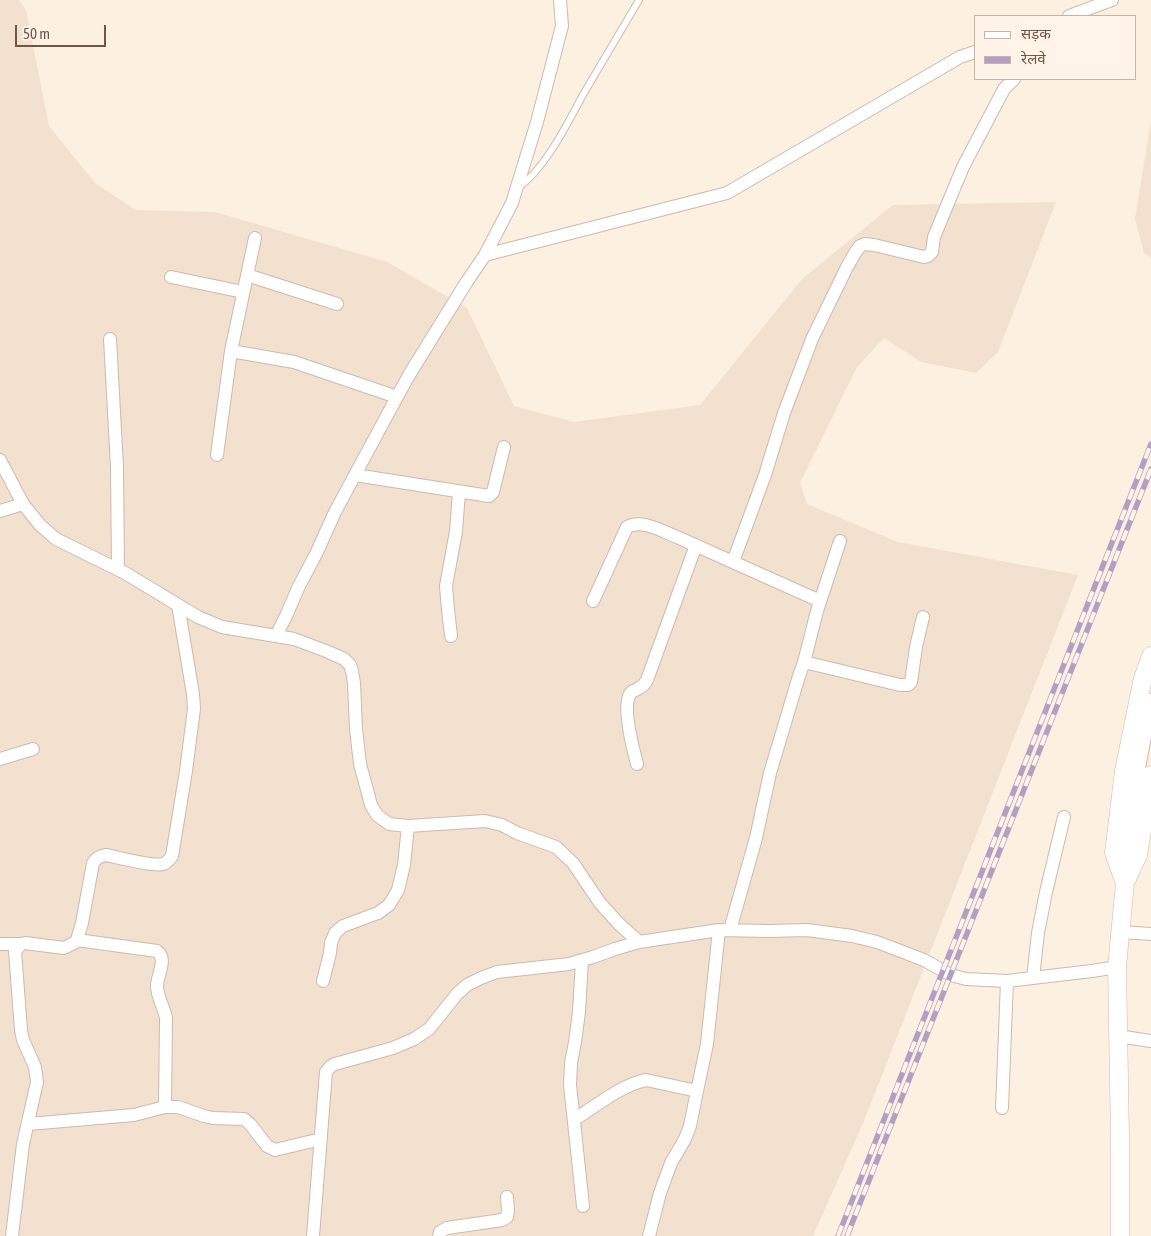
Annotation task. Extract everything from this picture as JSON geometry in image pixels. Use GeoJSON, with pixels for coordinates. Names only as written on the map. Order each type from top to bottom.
{"type":"FeatureCollection","features":[{"type":"Feature","properties":{"kind":"main road"},"geometry":{"type":"LineString","coordinates":[[1125,883],[1114,853],[1124,771],[1143,678],[1151,656]]}},
{"type":"Feature","properties":{"kind":"main road"},"geometry":{"type":"LineString","coordinates":[[1120,1236],[1117,967],[1125,883],[1138,854],[1151,775]]}},
{"type":"Feature","properties":{"kind":"street"},"geometry":{"type":"LineString","coordinates":[[276,636],[335,512],[397,396],[485,255],[512,203],[537,122],[562,26],[560,0]]}},
{"type":"Feature","properties":{"kind":"street"},"geometry":{"type":"LineString","coordinates":[[1072,15],[1112,0]]}},
{"type":"Feature","properties":{"kind":"street"},"geometry":{"type":"LineString","coordinates":[[1090,15],[1112,0]]}},
{"type":"Feature","properties":{"kind":"street"},"geometry":{"type":"LineString","coordinates":[[485,255],[727,193],[960,57],[974,52]]}},
{"type":"Feature","properties":{"kind":"street"},"geometry":{"type":"LineString","coordinates":[[733,562],[765,475],[784,412],[812,339],[847,267],[860,246],[865,244],[924,257],[930,255],[934,237],[963,167],[1004,90],[1013,80]]}},
{"type":"Feature","properties":{"kind":"street"},"geometry":{"type":"LineString","coordinates":[[217,455],[231,351],[255,238]]}},
{"type":"Feature","properties":{"kind":"street"},"geometry":{"type":"LineString","coordinates":[[247,275],[336,304]]}},
{"type":"Feature","properties":{"kind":"street"},"geometry":{"type":"LineString","coordinates":[[171,277],[243,292]]}},
{"type":"Feature","properties":{"kind":"street"},"geometry":{"type":"LineString","coordinates":[[110,339],[117,467],[118,569]]}},
{"type":"Feature","properties":{"kind":"street"},"geometry":{"type":"LineString","coordinates":[[231,351],[294,362],[397,396]]}},
{"type":"Feature","properties":{"kind":"street"},"geometry":{"type":"LineString","coordinates":[[355,475],[489,496],[492,494],[504,447]]}},
{"type":"Feature","properties":{"kind":"street"},"geometry":{"type":"LineString","coordinates":[[0,460],[22,504],[40,525],[56,539],[118,569],[178,605],[222,627],[294,639],[344,659],[350,665],[354,683],[360,764],[371,805],[377,815],[389,824],[408,826],[485,821],[502,825],[556,847],[573,863],[600,903],[639,942]]}},
{"type":"Feature","properties":{"kind":"street"},"geometry":{"type":"LineString","coordinates":[[451,636],[446,586],[456,531],[459,492]]}},
{"type":"Feature","properties":{"kind":"street"},"geometry":{"type":"LineString","coordinates":[[0,510],[22,504]]}},
{"type":"Feature","properties":{"kind":"street"},"geometry":{"type":"LineString","coordinates":[[593,601],[627,527],[632,524],[640,524],[655,528],[696,545],[820,601]]}},
{"type":"Feature","properties":{"kind":"street"},"geometry":{"type":"LineString","coordinates":[[649,1236],[660,1192],[671,1163],[690,1126],[707,1044],[725,930],[756,838],[770,773],[804,662],[820,601],[840,541]]}},
{"type":"Feature","properties":{"kind":"street"},"geometry":{"type":"LineString","coordinates":[[636,764],[626,708],[628,697],[630,693],[640,688],[647,680],[696,545]]}},
{"type":"Feature","properties":{"kind":"street"},"geometry":{"type":"LineString","coordinates":[[0,944],[25,943],[64,948],[74,944],[82,923],[92,863],[96,859],[106,855],[160,865],[166,863],[172,856],[194,709],[178,605]]}},
{"type":"Feature","properties":{"kind":"street"},"geometry":{"type":"LineString","coordinates":[[804,662],[900,685],[908,685],[911,682],[923,617]]}},
{"type":"Feature","properties":{"kind":"street"},"geometry":{"type":"LineString","coordinates":[[1125,883],[1130,814],[1141,743],[1151,701]]}},
{"type":"Feature","properties":{"kind":"street"},"geometry":{"type":"LineString","coordinates":[[0,759],[33,749]]}},
{"type":"Feature","properties":{"kind":"street"},"geometry":{"type":"LineString","coordinates":[[1033,978],[1044,900],[1064,817]]}},
{"type":"Feature","properties":{"kind":"street"},"geometry":{"type":"LineString","coordinates":[[322,981],[335,933],[343,926],[378,913],[389,905],[398,890],[404,865],[408,826]]}},
{"type":"Feature","properties":{"kind":"street"},"geometry":{"type":"LineString","coordinates":[[313,1236],[326,1072],[335,1064],[393,1048],[414,1039],[429,1029],[457,994],[467,985],[497,972],[569,964],[639,942],[725,930],[807,930],[852,936],[877,942],[924,960],[950,975],[966,979],[1007,981],[1117,967]]}},
{"type":"Feature","properties":{"kind":"street"},"geometry":{"type":"LineString","coordinates":[[1121,932],[1151,934]]}},
{"type":"Feature","properties":{"kind":"street"},"geometry":{"type":"LineString","coordinates":[[77,940],[158,951],[162,955],[163,960],[157,986],[166,1018],[165,1108]]}},
{"type":"Feature","properties":{"kind":"street"},"geometry":{"type":"LineString","coordinates":[[12,1236],[23,1144],[36,1089],[37,1074],[23,1040],[21,1030],[15,951],[21,944]]}},
{"type":"Feature","properties":{"kind":"street"},"geometry":{"type":"LineString","coordinates":[[582,960],[579,1012],[576,1042],[571,1063],[570,1085],[583,1206]]}},
{"type":"Feature","properties":{"kind":"street"},"geometry":{"type":"LineString","coordinates":[[1002,1108],[1007,981]]}},
{"type":"Feature","properties":{"kind":"street"},"geometry":{"type":"LineString","coordinates":[[1118,1036],[1151,1041]]}},
{"type":"Feature","properties":{"kind":"street"},"geometry":{"type":"LineString","coordinates":[[574,1120],[601,1102],[639,1081],[646,1080],[697,1091]]}},
{"type":"Feature","properties":{"kind":"street"},"geometry":{"type":"LineString","coordinates":[[28,1124],[134,1115],[178,1107],[213,1118],[244,1119],[267,1146],[275,1150],[321,1139]]}},
{"type":"Feature","properties":{"kind":"street"},"geometry":{"type":"LineString","coordinates":[[439,1236],[440,1232],[447,1228],[502,1220],[507,1217],[507,1196]]}},
{"type":"Feature","properties":{"kind":"lane"},"geometry":{"type":"LineString","coordinates":[[516,190],[538,171],[639,0]]}},
{"type":"Feature","properties":{"kind":"shaded area"},"geometry":{"type":"Polygon","coordinates":[[[0,0],[19,0],[26,10],[49,126],[96,184],[136,210],[215,212],[387,262],[467,308],[514,406],[574,422],[700,405],[802,279],[893,205],[1056,202],[998,352],[976,373],[921,362],[884,338],[857,367],[800,483],[807,504],[898,542],[1078,575],[864,1121],[813,1236],[0,1236],[0,0]]]}},
{"type":"Feature","properties":{"kind":"shaded area"},"geometry":{"type":"Polygon","coordinates":[[[1151,120],[1151,258],[1144,253],[1135,219],[1151,120]]]}},
{"type":"Feature","properties":{"kind":"railway"},"geometry":{"type":"LineString","coordinates":[[838,1236],[1151,444]]}},
{"type":"Feature","properties":{"kind":"railway"},"geometry":{"type":"LineString","coordinates":[[847,1236],[1151,469]]}}]}
